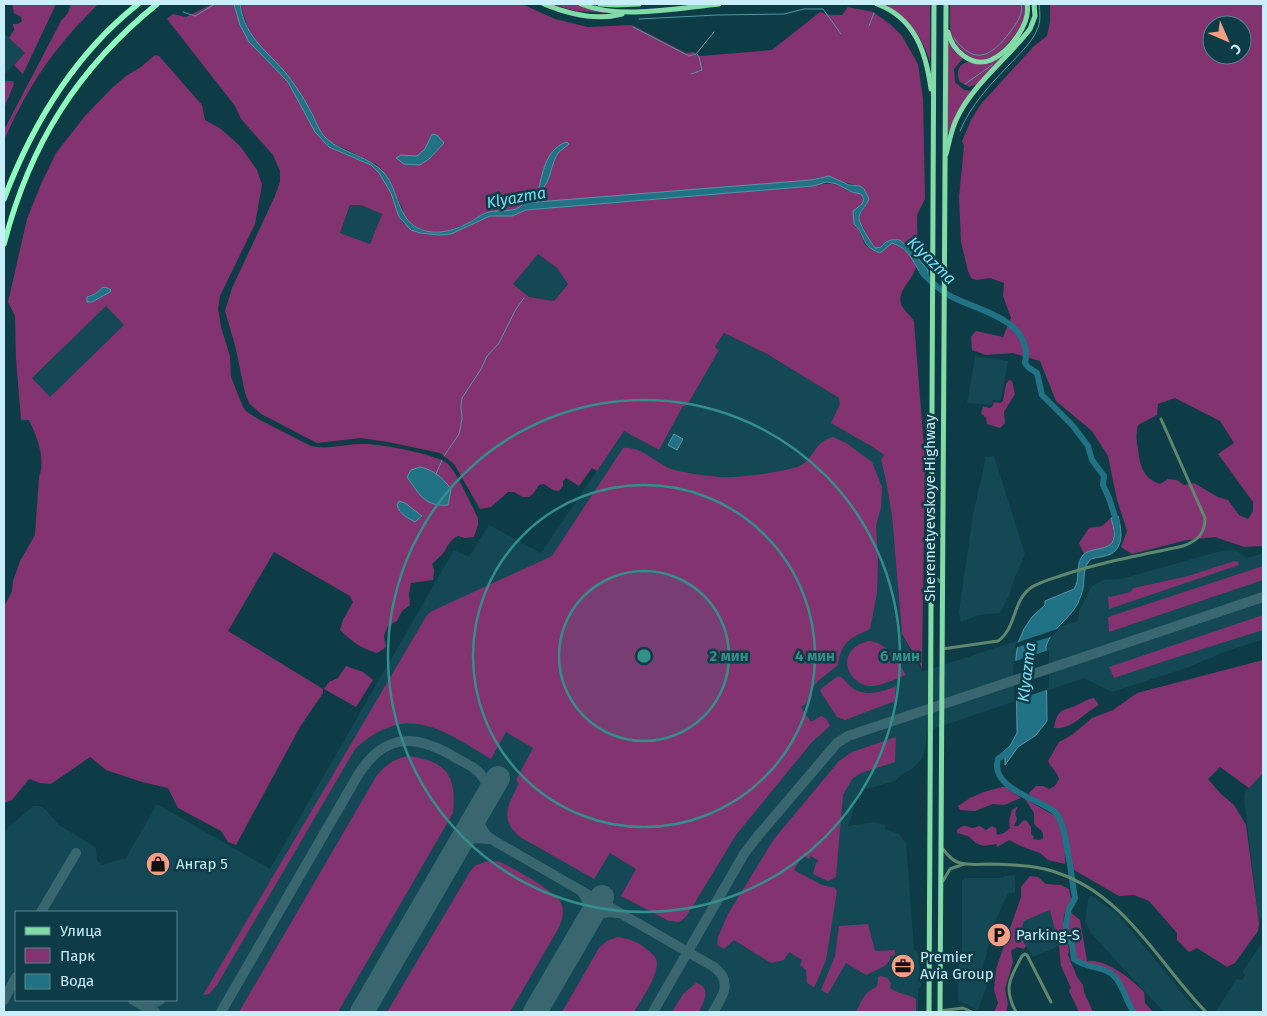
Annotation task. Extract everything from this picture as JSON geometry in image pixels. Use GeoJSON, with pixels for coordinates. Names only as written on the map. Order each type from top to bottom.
{"type":"FeatureCollection","features":[{"type":"Feature","properties":{"kind":"highway"},"geometry":{"type":"LineString","coordinates":[[4,199],[16,166],[34,130],[54,97],[90,50],[138,4]]}},
{"type":"Feature","properties":{"kind":"highway"},"geometry":{"type":"LineString","coordinates":[[4,244],[15,204],[28,171],[45,136],[64,104],[100,58],[124,32],[157,4]]}},
{"type":"Feature","properties":{"kind":"main road"},"geometry":{"type":"LineString","coordinates":[[544,4],[564,11],[589,16],[615,16],[631,12]]}},
{"type":"Feature","properties":{"kind":"main road"},"geometry":{"type":"LineString","coordinates":[[581,4],[607,11],[631,12],[719,4]]}},
{"type":"Feature","properties":{"kind":"main road"},"geometry":{"type":"LineString","coordinates":[[600,4],[639,4]]}},
{"type":"Feature","properties":{"kind":"main road"},"geometry":{"type":"LineString","coordinates":[[877,4],[898,16],[914,33],[920,44],[929,72],[933,108]]}},
{"type":"Feature","properties":{"kind":"main road","name":"Sheremetyevskoye Highway"},"geometry":{"type":"LineString","coordinates":[[930,1012],[934,4]]}},
{"type":"Feature","properties":{"kind":"main road","name":"Sheremetyevskoye Highway"},"geometry":{"type":"LineString","coordinates":[[940,1012],[943,882],[942,584],[946,4]]}},
{"type":"Feature","properties":{"kind":"main road"},"geometry":{"type":"LineString","coordinates":[[946,16],[949,37],[958,52],[973,60],[987,61],[1004,51],[1018,35],[1027,19],[1027,4]]}},
{"type":"Feature","properties":{"kind":"main road"},"geometry":{"type":"LineString","coordinates":[[944,164],[959,114],[984,80],[1030,29],[1035,16],[1034,4]]}},
{"type":"Feature","properties":{"kind":"street"},"geometry":{"type":"LineString","coordinates":[[942,649],[998,641],[1006,636],[1012,626],[1022,596],[1031,588],[1076,570],[1197,540],[1204,530],[1205,518],[1161,419]]}},
{"type":"Feature","properties":{"kind":"street"},"geometry":{"type":"LineString","coordinates":[[931,585],[933,580],[937,579],[942,584]]}},
{"type":"Feature","properties":{"kind":"street"},"geometry":{"type":"LineString","coordinates":[[943,849],[950,858],[965,864],[1028,867],[1059,873],[1080,882],[1101,895],[1129,920],[1206,1012]]}},
{"type":"Feature","properties":{"kind":"street"},"geometry":{"type":"LineString","coordinates":[[943,882],[950,869],[965,864]]}},
{"type":"Feature","properties":{"kind":"street"},"geometry":{"type":"LineString","coordinates":[[1016,1012],[1008,991],[1009,981],[1022,956],[1025,954],[1051,1002]]}},
{"type":"Feature","properties":{"kind":"street"},"geometry":{"type":"LineString","coordinates":[[940,1012],[963,1008],[972,1012]]}},
{"type":"Feature","properties":{"kind":"shaded area"},"geometry":{"type":"Polygon","coordinates":[[[5,34],[25,53],[4,75],[4,36],[5,34]]]}},
{"type":"Feature","properties":{"kind":"shaded area"},"geometry":{"type":"Polygon","coordinates":[[[351,204],[361,205],[382,214],[370,244],[340,233],[351,204]]]}},
{"type":"Feature","properties":{"kind":"shaded area"},"geometry":{"type":"Polygon","coordinates":[[[538,254],[557,268],[568,283],[554,301],[529,297],[512,284],[538,254]]]}},
{"type":"Feature","properties":{"kind":"shaded area"},"geometry":{"type":"Polygon","coordinates":[[[106,305],[125,325],[50,398],[31,378],[106,305]]]}},
{"type":"Feature","properties":{"kind":"shaded area"},"geometry":{"type":"Polygon","coordinates":[[[724,333],[767,354],[839,398],[871,446],[884,455],[892,516],[902,634],[922,672],[1078,621],[1079,611],[1092,586],[1103,580],[1121,579],[1217,552],[1232,550],[1247,558],[1263,553],[1263,639],[1224,652],[1189,667],[1112,692],[1084,678],[927,731],[925,751],[922,758],[913,768],[902,774],[895,781],[860,791],[857,794],[848,826],[874,822],[885,825],[885,829],[899,834],[906,844],[914,949],[918,953],[921,986],[918,989],[918,1012],[4,1012],[4,831],[33,806],[39,806],[44,808],[59,825],[93,846],[96,849],[97,860],[102,865],[126,858],[157,804],[270,869],[454,550],[469,557],[489,525],[541,553],[624,431],[659,450],[683,406],[687,401],[689,402],[719,350],[715,348],[724,333]]]}},
{"type":"Feature","properties":{"kind":"shaded area"},"geometry":{"type":"Polygon","coordinates":[[[975,356],[1008,361],[1001,400],[993,400],[992,405],[967,403],[975,356]]]}},
{"type":"Feature","properties":{"kind":"shaded area"},"geometry":{"type":"Polygon","coordinates":[[[994,456],[1025,554],[1011,587],[1010,594],[1000,613],[978,615],[961,622],[959,612],[973,515],[986,457],[994,456]]]}},
{"type":"Feature","properties":{"kind":"shaded area"},"geometry":{"type":"Polygon","coordinates":[[[1263,773],[1263,914],[1259,923],[1244,796],[1245,792],[1263,773]]]}},
{"type":"Feature","properties":{"kind":"shaded area"},"geometry":{"type":"Polygon","coordinates":[[[1015,875],[1015,893],[1008,893],[992,928],[986,957],[978,979],[988,982],[978,1010],[958,1000],[959,957],[962,956],[962,881],[965,878],[1003,878],[1004,876],[1015,875]]]}},
{"type":"Feature","properties":{"kind":"shaded area"},"geometry":{"type":"Polygon","coordinates":[[[1091,895],[1115,912],[1198,1012],[1164,1012],[1132,978],[1091,933],[1085,921],[1088,900],[1091,895]]]}},
{"type":"Feature","properties":{"kind":"shaded area"},"geometry":{"type":"Polygon","coordinates":[[[1050,910],[1059,946],[1033,957],[1020,936],[1024,921],[1050,910]]]}},
{"type":"Feature","properties":{"kind":"shaded area"},"geometry":{"type":"Polygon","coordinates":[[[1263,941],[1263,1012],[1215,1012],[1237,979],[1242,980],[1245,976],[1243,971],[1263,941]]]}},
{"type":"Feature","properties":{"kind":"green space"},"geometry":{"type":"Polygon","coordinates":[[[12,4],[56,4],[23,74],[14,65],[25,53],[9,38],[14,30],[13,24],[18,24],[22,21],[21,17],[14,13],[12,4]]]}},
{"type":"Feature","properties":{"kind":"green space"},"geometry":{"type":"Polygon","coordinates":[[[71,4],[98,4],[72,31],[46,64],[23,101],[4,140],[4,130],[61,21],[68,13],[71,4]]]}},
{"type":"Feature","properties":{"kind":"green space"},"geometry":{"type":"Polygon","coordinates":[[[212,4],[234,4],[249,42],[288,82],[315,132],[329,147],[371,165],[379,173],[391,193],[399,217],[404,224],[439,235],[490,216],[512,216],[526,210],[826,184],[844,186],[862,194],[864,199],[862,204],[853,211],[854,224],[858,228],[865,245],[876,252],[883,250],[892,243],[907,252],[916,266],[915,271],[903,290],[901,301],[903,308],[914,322],[925,460],[922,668],[902,634],[892,516],[881,460],[884,455],[831,423],[840,404],[839,398],[767,354],[724,333],[715,347],[719,350],[689,402],[683,406],[659,450],[624,431],[597,471],[592,468],[579,486],[566,478],[559,491],[553,490],[544,484],[539,485],[529,497],[508,492],[491,507],[480,509],[454,464],[440,453],[361,438],[317,443],[261,414],[249,403],[245,393],[235,345],[225,311],[232,288],[275,196],[280,182],[280,171],[273,155],[241,119],[235,106],[167,19],[173,14],[186,17],[212,4]],[[350,205],[340,233],[370,244],[382,214],[361,205],[350,205]],[[538,254],[513,284],[529,297],[554,301],[568,284],[557,268],[538,254]]]}},
{"type":"Feature","properties":{"kind":"green space"},"geometry":{"type":"Polygon","coordinates":[[[240,4],[522,4],[555,19],[588,27],[632,25],[686,53],[693,52],[700,56],[772,50],[820,12],[830,15],[842,15],[848,7],[873,12],[890,24],[902,36],[918,64],[923,99],[925,199],[917,215],[918,259],[900,240],[875,248],[869,241],[858,219],[867,204],[860,186],[821,177],[811,180],[521,207],[511,211],[487,212],[466,224],[444,232],[431,232],[421,229],[411,224],[404,216],[387,176],[376,164],[329,141],[321,134],[311,111],[291,80],[256,42],[248,28],[240,4]],[[432,134],[425,149],[417,157],[401,155],[420,165],[436,151],[432,134]]]}},
{"type":"Feature","properties":{"kind":"green space"},"geometry":{"type":"Polygon","coordinates":[[[551,4],[576,4],[608,13],[575,11],[551,4]]]}},
{"type":"Feature","properties":{"kind":"green space"},"geometry":{"type":"Polygon","coordinates":[[[884,4],[930,4],[930,62],[923,44],[913,28],[893,9],[884,4]]]}},
{"type":"Feature","properties":{"kind":"green space"},"geometry":{"type":"Polygon","coordinates":[[[950,4],[1025,4],[1025,15],[1020,29],[1014,37],[999,52],[987,59],[981,60],[968,55],[954,41],[950,31],[950,4]]]}},
{"type":"Feature","properties":{"kind":"green space"},"geometry":{"type":"Polygon","coordinates":[[[1050,4],[1263,4],[1263,546],[1244,547],[1215,537],[1187,540],[1132,554],[1121,547],[1127,531],[1117,500],[1108,456],[1092,431],[1056,401],[1040,361],[1013,353],[986,355],[972,350],[971,337],[976,331],[1003,337],[1011,318],[1003,296],[1004,283],[990,278],[976,280],[971,278],[968,271],[961,242],[959,197],[964,146],[962,141],[971,120],[981,104],[1034,46],[1047,36],[1050,22],[1050,4]],[[1175,398],[1158,404],[1157,415],[1138,425],[1137,443],[1140,461],[1143,471],[1154,481],[1160,484],[1168,479],[1177,480],[1184,485],[1194,483],[1218,497],[1228,500],[1239,515],[1248,519],[1253,511],[1253,502],[1218,454],[1234,443],[1220,421],[1175,398]]]}},
{"type":"Feature","properties":{"kind":"green space"},"geometry":{"type":"Polygon","coordinates":[[[948,41],[955,52],[963,58],[954,69],[955,82],[964,90],[972,91],[957,112],[947,136],[948,41]]]}},
{"type":"Feature","properties":{"kind":"green space"},"geometry":{"type":"Polygon","coordinates":[[[1006,52],[978,84],[969,87],[960,82],[958,70],[964,63],[982,61],[1006,52]]]}},
{"type":"Feature","properties":{"kind":"green space"},"geometry":{"type":"Polygon","coordinates":[[[155,55],[159,56],[202,105],[205,120],[221,129],[240,146],[257,170],[262,185],[255,224],[220,296],[218,309],[221,327],[230,356],[231,377],[243,407],[258,419],[311,446],[380,445],[420,453],[442,460],[448,464],[456,475],[478,518],[474,537],[465,538],[458,536],[449,543],[443,554],[432,564],[434,570],[433,580],[411,583],[410,605],[402,611],[397,621],[388,626],[384,636],[386,647],[377,653],[357,644],[340,630],[353,602],[350,596],[274,552],[228,631],[323,689],[323,693],[300,727],[236,845],[228,842],[221,831],[178,808],[168,788],[106,770],[90,757],[51,784],[29,779],[12,800],[4,803],[4,607],[12,591],[13,581],[20,561],[35,535],[39,477],[42,463],[38,441],[29,420],[21,420],[15,316],[8,302],[27,219],[56,153],[85,116],[112,88],[126,76],[141,67],[155,55]],[[101,288],[95,294],[89,295],[92,302],[110,292],[101,288]],[[106,306],[32,378],[50,397],[124,325],[106,306]],[[405,503],[399,511],[415,521],[422,517],[405,503]]]}},
{"type":"Feature","properties":{"kind":"green space"},"geometry":{"type":"Polygon","coordinates":[[[4,81],[13,81],[14,84],[4,108],[4,81]]]}},
{"type":"Feature","properties":{"kind":"green space"},"geometry":{"type":"Polygon","coordinates":[[[1009,380],[1012,381],[1015,394],[1004,412],[1005,423],[1000,428],[987,424],[986,418],[981,413],[983,406],[989,408],[992,407],[994,402],[1000,403],[1003,401],[1006,384],[1009,380]]]}},
{"type":"Feature","properties":{"kind":"green space"},"geometry":{"type":"Polygon","coordinates":[[[833,437],[846,443],[872,462],[882,487],[881,507],[876,526],[877,593],[870,629],[852,638],[844,646],[838,665],[818,681],[812,688],[810,701],[801,707],[811,722],[821,716],[826,718],[830,726],[812,742],[736,835],[686,917],[679,922],[669,921],[621,896],[636,869],[610,853],[594,879],[520,837],[513,830],[509,824],[507,811],[519,783],[516,780],[533,748],[506,732],[491,759],[440,730],[424,725],[408,724],[391,727],[374,735],[355,749],[217,985],[209,994],[203,995],[427,615],[552,556],[623,448],[642,452],[671,469],[709,476],[737,477],[798,467],[807,460],[819,445],[833,437]]]}},
{"type":"Feature","properties":{"kind":"green space"},"geometry":{"type":"Polygon","coordinates":[[[1111,518],[1114,531],[1113,540],[1109,547],[1084,554],[1079,543],[1089,528],[1102,526],[1111,518]]]}},
{"type":"Feature","properties":{"kind":"green space"},"geometry":{"type":"Polygon","coordinates":[[[1234,561],[1238,562],[1239,565],[1109,609],[1109,596],[1130,592],[1134,588],[1188,576],[1234,561]]]}},
{"type":"Feature","properties":{"kind":"green space"},"geometry":{"type":"Polygon","coordinates":[[[1263,566],[1263,580],[1109,632],[1108,617],[1263,566]]]}},
{"type":"Feature","properties":{"kind":"green space"},"geometry":{"type":"Polygon","coordinates":[[[1263,615],[1263,630],[1114,678],[1109,667],[1263,615]]]}},
{"type":"Feature","properties":{"kind":"green space"},"geometry":{"type":"Polygon","coordinates":[[[868,641],[880,644],[886,648],[906,675],[873,686],[863,684],[852,677],[847,665],[847,659],[856,647],[868,641]]]}},
{"type":"Feature","properties":{"kind":"green space"},"geometry":{"type":"Polygon","coordinates":[[[1263,660],[1263,773],[1249,788],[1220,767],[1208,779],[1234,805],[1246,825],[1259,923],[1258,931],[1235,963],[1227,967],[1197,948],[1189,952],[1177,940],[1177,933],[1149,901],[1134,895],[1119,896],[1074,870],[1070,866],[1071,855],[1062,820],[1054,808],[1029,793],[1036,786],[1043,786],[1049,789],[1055,786],[1059,779],[1048,761],[1059,742],[1072,735],[1092,718],[1113,710],[1137,693],[1263,660]]]}},
{"type":"Feature","properties":{"kind":"green space"},"geometry":{"type":"Polygon","coordinates":[[[346,666],[363,672],[373,680],[356,707],[324,689],[329,682],[338,678],[346,666]]]}},
{"type":"Feature","properties":{"kind":"green space"},"geometry":{"type":"Polygon","coordinates":[[[838,676],[860,692],[879,692],[896,686],[895,701],[845,720],[837,717],[820,691],[838,676]]]}},
{"type":"Feature","properties":{"kind":"green space"},"geometry":{"type":"Polygon","coordinates":[[[1094,698],[1099,705],[1072,724],[1061,728],[1054,728],[1057,716],[1062,711],[1094,698]]]}},
{"type":"Feature","properties":{"kind":"green space"},"geometry":{"type":"Polygon","coordinates":[[[896,737],[895,762],[861,773],[852,779],[843,795],[836,877],[828,881],[813,874],[816,863],[819,861],[811,856],[809,859],[803,855],[794,870],[822,885],[835,888],[837,891],[826,960],[815,986],[813,987],[807,983],[806,970],[800,965],[802,960],[789,952],[784,960],[771,963],[734,940],[724,949],[717,945],[718,937],[728,914],[774,839],[839,761],[852,752],[896,737]]]}},
{"type":"Feature","properties":{"kind":"green space"},"geometry":{"type":"Polygon","coordinates":[[[408,756],[432,762],[446,772],[451,780],[453,789],[453,813],[338,1012],[239,1012],[377,775],[391,763],[408,756]]]}},
{"type":"Feature","properties":{"kind":"green space"},"geometry":{"type":"Polygon","coordinates":[[[1006,787],[1021,798],[1004,805],[993,804],[975,811],[960,810],[958,806],[970,798],[1006,787]]]}},
{"type":"Feature","properties":{"kind":"green space"},"geometry":{"type":"Polygon","coordinates":[[[1025,799],[1057,817],[1065,848],[1065,864],[1048,860],[1040,853],[1009,840],[997,847],[996,844],[983,846],[968,836],[957,833],[957,830],[964,826],[973,828],[980,826],[986,830],[992,826],[996,828],[997,835],[1004,833],[1010,828],[1009,821],[1012,810],[1018,806],[1015,813],[1017,819],[1014,826],[1018,826],[1024,820],[1027,821],[1031,827],[1031,834],[1034,836],[1033,839],[1040,840],[1043,838],[1043,833],[1034,824],[1034,813],[1025,799]]]}},
{"type":"Feature","properties":{"kind":"green space"},"geometry":{"type":"Polygon","coordinates":[[[488,861],[500,862],[533,880],[557,898],[563,910],[562,920],[558,929],[510,1012],[387,1012],[471,870],[476,865],[488,861]]]}},
{"type":"Feature","properties":{"kind":"green space"},"geometry":{"type":"Polygon","coordinates":[[[1030,876],[1038,877],[1046,884],[1061,885],[1069,889],[1071,899],[1064,915],[1063,924],[1069,950],[1068,955],[1077,977],[1083,985],[1093,1012],[1079,1012],[1069,991],[1071,988],[1061,966],[1059,946],[1050,910],[1024,921],[1020,936],[1026,946],[1024,949],[1017,947],[1011,951],[1013,962],[1005,989],[1008,1004],[1006,1012],[994,1012],[998,1003],[994,990],[996,969],[1021,897],[1021,887],[1030,876]]]}},
{"type":"Feature","properties":{"kind":"green space"},"geometry":{"type":"Polygon","coordinates":[[[1070,912],[1080,920],[1087,961],[1103,963],[1126,976],[1144,992],[1145,1003],[1153,1012],[1135,1012],[1123,985],[1117,977],[1107,970],[1079,960],[1075,956],[1069,930],[1070,912]]]}},
{"type":"Feature","properties":{"kind":"green space"},"geometry":{"type":"Polygon","coordinates":[[[868,924],[875,951],[895,950],[895,955],[890,956],[890,960],[885,966],[866,975],[846,963],[828,994],[821,990],[835,956],[839,926],[868,924]]]}},
{"type":"Feature","properties":{"kind":"green space"},"geometry":{"type":"Polygon","coordinates":[[[617,937],[639,943],[656,959],[656,971],[634,1012],[562,1012],[599,948],[607,941],[617,937]]]}},
{"type":"Feature","properties":{"kind":"green space"},"geometry":{"type":"Polygon","coordinates":[[[878,977],[888,978],[891,984],[890,988],[896,992],[916,999],[916,1012],[856,1012],[864,997],[876,986],[878,977]]]}},
{"type":"Feature","properties":{"kind":"green space"},"geometry":{"type":"Polygon","coordinates":[[[696,983],[701,985],[705,991],[699,1012],[672,1012],[683,994],[696,983]]]}},
{"type":"Feature","properties":{"kind":"water"},"geometry":{"type":"Polygon","coordinates":[[[234,4],[240,4],[247,28],[260,46],[292,81],[324,136],[334,144],[379,168],[389,181],[406,218],[411,224],[425,231],[453,230],[482,214],[517,209],[524,203],[811,180],[829,176],[864,189],[869,199],[859,219],[875,248],[881,247],[889,240],[900,240],[928,270],[928,282],[905,250],[899,246],[892,243],[880,253],[869,247],[854,224],[853,211],[862,204],[864,199],[861,194],[827,182],[813,186],[526,210],[512,216],[490,216],[451,234],[439,235],[411,230],[399,217],[391,193],[379,173],[371,165],[329,147],[315,132],[288,82],[249,42],[240,25],[234,4]]]}},
{"type":"Feature","properties":{"kind":"water"},"geometry":{"type":"Polygon","coordinates":[[[432,134],[437,135],[444,143],[429,159],[420,165],[404,164],[396,158],[401,155],[417,156],[425,149],[432,134]]]}},
{"type":"Feature","properties":{"kind":"water"},"geometry":{"type":"Polygon","coordinates":[[[567,142],[569,144],[556,156],[547,182],[541,190],[539,188],[542,174],[550,154],[560,145],[567,142]]]}},
{"type":"Feature","properties":{"kind":"water"},"geometry":{"type":"Polygon","coordinates":[[[103,287],[111,290],[110,292],[92,302],[87,302],[87,297],[95,294],[103,287]]]}},
{"type":"Feature","properties":{"kind":"water"},"geometry":{"type":"Polygon","coordinates":[[[674,434],[683,439],[677,450],[668,445],[674,434]]]}},
{"type":"Feature","properties":{"kind":"water"},"geometry":{"type":"Polygon","coordinates":[[[420,467],[438,475],[451,489],[448,505],[428,502],[415,489],[407,477],[411,470],[420,467]]]}},
{"type":"Feature","properties":{"kind":"water"},"geometry":{"type":"Polygon","coordinates":[[[399,501],[405,503],[422,516],[415,522],[407,517],[398,508],[399,501]]]}},
{"type":"Feature","properties":{"kind":"water"},"geometry":{"type":"Polygon","coordinates":[[[1118,516],[1121,536],[1118,546],[1111,554],[1091,559],[1088,562],[1085,569],[1083,590],[1078,603],[1052,634],[1046,646],[1047,721],[1036,735],[1018,747],[1005,765],[1003,752],[1010,746],[1017,733],[1016,658],[1018,643],[1024,629],[1032,617],[1045,605],[1045,601],[1074,589],[1081,558],[1091,550],[1110,545],[1113,540],[1114,531],[1111,518],[1118,516]]]}},
{"type":"Feature","properties":{"kind":"pier"},"geometry":{"type":"Polygon","coordinates":[[[1060,628],[1053,636],[1015,648],[1016,643],[1060,628]]]}},
{"type":"Feature","properties":{"kind":"pier"},"geometry":{"type":"Polygon","coordinates":[[[1049,650],[1049,689],[1014,701],[1013,662],[1049,650]]]}},
{"type":"Feature","properties":{"kind":"waterway"},"geometry":{"type":"LineString","coordinates":[[183,12],[195,16],[215,4]]}},
{"type":"Feature","properties":{"kind":"waterway"},"geometry":{"type":"LineString","coordinates":[[954,38],[962,47],[976,55],[983,55],[989,52],[1003,41],[1017,22],[1022,8],[1021,4]]}},
{"type":"Feature","properties":{"kind":"waterway"},"geometry":{"type":"LineString","coordinates":[[960,131],[969,113],[981,96],[1031,40],[1040,21],[1039,4]]}},
{"type":"Feature","properties":{"kind":"waterway"},"geometry":{"type":"LineString","coordinates":[[639,19],[784,14],[804,9],[823,9],[841,34]]}},
{"type":"Feature","properties":{"kind":"waterway"},"geometry":{"type":"LineString","coordinates":[[869,26],[874,13]]}},
{"type":"Feature","properties":{"kind":"waterway"},"geometry":{"type":"LineString","coordinates":[[633,27],[689,56],[696,54],[714,32]]}},
{"type":"Feature","properties":{"kind":"waterway"},"geometry":{"type":"LineString","coordinates":[[691,74],[702,70],[697,54]]}},
{"type":"Feature","properties":{"kind":"waterway"},"geometry":{"type":"LineString","coordinates":[[965,84],[992,65]]}},
{"type":"Feature","properties":{"kind":"waterway","name":"Klyazma"},"geometry":{"type":"LineString","coordinates":[[922,272],[932,283],[948,295],[990,313],[1013,327],[1021,337],[1026,349],[1025,363],[1037,373],[1042,395],[1073,426],[1088,446],[1092,460],[1104,476],[1103,485],[1117,523]]}},
{"type":"Feature","properties":{"kind":"waterway"},"geometry":{"type":"LineString","coordinates":[[444,456],[459,434],[462,419],[462,398],[487,356],[499,343],[516,309],[524,298]]}},
{"type":"Feature","properties":{"kind":"waterway"},"geometry":{"type":"LineString","coordinates":[[436,474],[442,460]]}},
{"type":"Feature","properties":{"kind":"waterway","name":"Klyazma"},"geometry":{"type":"LineString","coordinates":[[1009,751],[998,759],[997,769],[1001,778],[1008,786],[1056,813],[1063,828],[1075,898],[1069,909],[1066,924],[1066,931],[1072,945],[1074,959],[1111,973],[1121,985],[1134,1012]]}},
{"type":"Feature","properties":{"kind":"taxiway"},"geometry":{"type":"LineString","coordinates":[[653,1012],[744,854],[837,743],[848,736],[1263,597]]}},
{"type":"Feature","properties":{"kind":"taxiway"},"geometry":{"type":"LineString","coordinates":[[221,1012],[358,775],[368,761],[379,751],[390,744],[402,741],[415,741],[441,750],[475,769],[484,779],[486,786],[480,824],[484,832],[491,839]]}},
{"type":"Feature","properties":{"kind":"taxiway"},"geometry":{"type":"LineString","coordinates":[[458,847],[473,838],[491,839],[714,967],[720,973],[725,984],[723,995],[713,1012]]}},
{"type":"Feature","properties":{"kind":"taxiway"},"geometry":{"type":"LineString","coordinates":[[42,911],[76,853]]}},
{"type":"Feature","properties":{"kind":"taxiway"},"geometry":{"type":"LineString","coordinates":[[582,892],[589,910],[584,928],[591,920],[602,913],[617,913]]}},
{"type":"Feature","properties":{"kind":"taxiway"},"geometry":{"type":"LineString","coordinates":[[4,1000],[15,979]]}},
{"type":"Feature","properties":{"kind":"taxiway"},"geometry":{"type":"LineString","coordinates":[[135,1001],[155,1012]]}},
{"type":"Feature","properties":{"kind":"taxiway"},"geometry":{"type":"LineString","coordinates":[[142,1005],[158,1001]]}},
{"type":"Feature","properties":{"kind":"runway"},"geometry":{"type":"LineString","coordinates":[[362,1012],[498,778]]}},
{"type":"Feature","properties":{"kind":"runway"},"geometry":{"type":"LineString","coordinates":[[535,1012],[602,897]]}},
{"type":"Feature","properties":{"kind":"place","name":"Ангар 5"},"geometry":{"type":"Point","coordinates":[158,864]}},
{"type":"Feature","properties":{"kind":"place","name":"Parking-S"},"geometry":{"type":"Point","coordinates":[999,935]}},
{"type":"Feature","properties":{"kind":"place","name":"Premier Avia Group"},"geometry":{"type":"Point","coordinates":[903,966]}}]}
